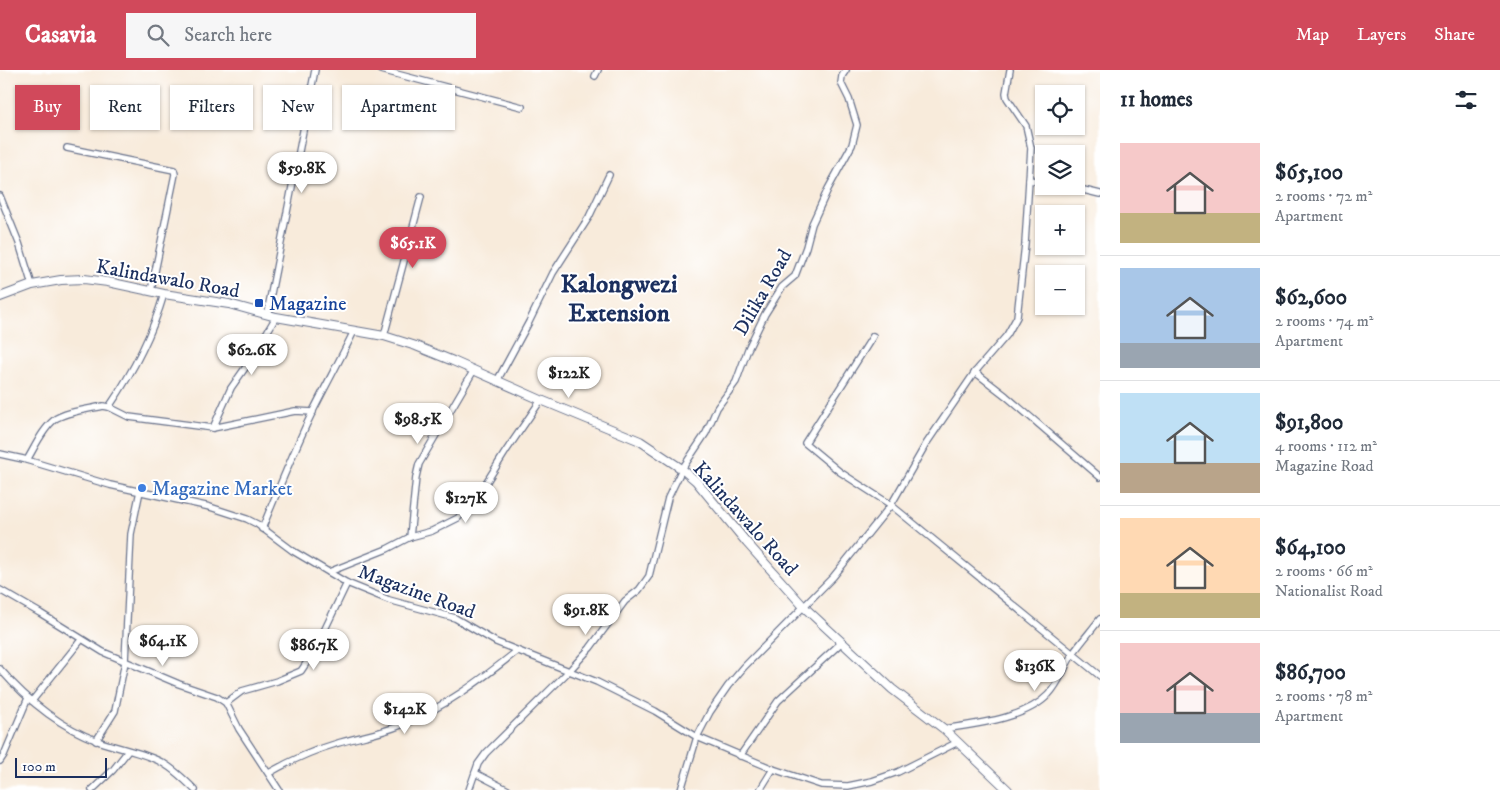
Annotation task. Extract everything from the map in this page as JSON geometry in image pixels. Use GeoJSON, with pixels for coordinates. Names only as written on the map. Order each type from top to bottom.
{"type":"FeatureCollection","features":[{"type":"Feature","properties":{"kind":"street"},"geometry":{"type":"LineString","coordinates":[[267,314],[315,70]]}},
{"type":"Feature","properties":{"kind":"street"},"geometry":{"type":"LineString","coordinates":[[380,70],[522,107]]}},
{"type":"Feature","properties":{"kind":"street","name":"Dilika Road"},"geometry":{"type":"LineString","coordinates":[[469,790],[478,764],[486,753],[569,671],[590,648],[625,601],[639,590],[649,576],[668,498],[682,469],[706,433],[717,408],[736,382],[748,349],[765,314],[782,287],[795,276],[812,224],[828,189],[852,145],[857,125],[849,99],[840,83],[846,70]]}},
{"type":"Feature","properties":{"kind":"street"},"geometry":{"type":"LineString","coordinates":[[681,790],[697,738],[710,712],[744,667],[832,577],[891,505],[926,444],[975,372],[1007,334],[1017,317],[1025,244],[1031,148],[1030,138],[1024,121],[1007,98],[1006,93],[1010,70]]}},
{"type":"Feature","properties":{"kind":"street"},"geometry":{"type":"LineString","coordinates":[[67,148],[174,170],[175,174],[151,291]]}},
{"type":"Feature","properties":{"kind":"street"},"geometry":{"type":"LineString","coordinates":[[498,381],[553,273],[589,217],[609,174]]}},
{"type":"Feature","properties":{"kind":"street"},"geometry":{"type":"LineString","coordinates":[[1028,180],[1035,181]]}},
{"type":"Feature","properties":{"kind":"street"},"geometry":{"type":"LineString","coordinates":[[1085,190],[1100,194]]}},
{"type":"Feature","properties":{"kind":"street"},"geometry":{"type":"LineString","coordinates":[[0,196],[19,243],[32,285]]}},
{"type":"Feature","properties":{"kind":"street"},"geometry":{"type":"LineString","coordinates":[[384,336],[422,197]]}},
{"type":"Feature","properties":{"kind":"street","name":"Kalindawalo Road"},"geometry":{"type":"LineString","coordinates":[[0,297],[32,285],[61,280],[84,279],[229,304],[276,316],[384,336],[416,346],[640,441],[682,469],[696,481],[747,543],[804,607],[892,689],[944,729],[1008,790]]}},
{"type":"Feature","properties":{"kind":"street"},"geometry":{"type":"LineString","coordinates":[[109,407],[128,378],[156,322],[164,294]]}},
{"type":"Feature","properties":{"kind":"street"},"geometry":{"type":"LineString","coordinates":[[213,428],[231,388],[250,361],[276,316]]}},
{"type":"Feature","properties":{"kind":"street"},"geometry":{"type":"LineString","coordinates":[[262,529],[291,458],[354,330]]}},
{"type":"Feature","properties":{"kind":"street"},"geometry":{"type":"LineString","coordinates":[[873,336],[805,443],[840,472],[891,505],[1100,676]]}},
{"type":"Feature","properties":{"kind":"street"},"geometry":{"type":"LineString","coordinates":[[410,537],[419,464],[474,370]]}},
{"type":"Feature","properties":{"kind":"street"},"geometry":{"type":"LineString","coordinates":[[975,372],[1006,396],[1100,477]]}},
{"type":"Feature","properties":{"kind":"street"},"geometry":{"type":"LineString","coordinates":[[329,572],[388,549],[410,537],[432,531],[447,524],[465,511],[484,486],[541,400]]}},
{"type":"Feature","properties":{"kind":"street"},"geometry":{"type":"LineString","coordinates":[[27,460],[54,419],[103,406],[129,417],[213,428],[294,411],[313,412]]}},
{"type":"Feature","properties":{"kind":"street","name":"Magazine Road"},"geometry":{"type":"LineString","coordinates":[[0,454],[27,460],[110,485],[210,506],[247,519],[293,552],[347,583],[389,600],[455,618],[496,642],[597,682],[655,711],[697,738],[772,769],[821,785],[848,786],[898,772],[958,742]]}},
{"type":"Feature","properties":{"kind":"street"},"geometry":{"type":"LineString","coordinates":[[96,740],[115,711],[126,662],[131,534],[140,491]]}},
{"type":"Feature","properties":{"kind":"street"},"geometry":{"type":"LineString","coordinates":[[226,703],[242,691],[277,681],[301,671],[315,650],[347,583]]}},
{"type":"Feature","properties":{"kind":"street"},"geometry":{"type":"LineString","coordinates":[[0,590],[40,612],[81,640],[103,652],[179,684],[217,697],[226,703],[239,730],[279,790]]}},
{"type":"Feature","properties":{"kind":"street"},"geometry":{"type":"LineString","coordinates":[[944,729],[1003,719],[1037,703],[1048,695],[1073,654],[1100,619]]}},
{"type":"Feature","properties":{"kind":"street"},"geometry":{"type":"LineString","coordinates":[[0,761],[30,700],[81,640]]}},
{"type":"Feature","properties":{"kind":"street"},"geometry":{"type":"LineString","coordinates":[[740,756],[778,701],[842,642]]}},
{"type":"Feature","properties":{"kind":"street"},"geometry":{"type":"LineString","coordinates":[[269,773],[300,756],[400,726],[426,714],[491,672],[517,651]]}},
{"type":"Feature","properties":{"kind":"street"},"geometry":{"type":"LineString","coordinates":[[0,669],[30,700],[62,723],[96,740],[162,762],[195,790]]}},
{"type":"Feature","properties":{"kind":"street"},"geometry":{"type":"LineString","coordinates":[[92,790],[113,770],[128,751]]}},
{"type":"Feature","properties":{"kind":"street"},"geometry":{"type":"LineString","coordinates":[[760,790],[772,769]]}},
{"type":"Feature","properties":{"kind":"street"},"geometry":{"type":"LineString","coordinates":[[476,773],[508,790]]}},
{"type":"Feature","properties":{"kind":"place","name":"Magazine"},"geometry":{"type":"Point","coordinates":[259,303]}},
{"type":"Feature","properties":{"kind":"place","name":"Magazine Market"},"geometry":{"type":"Point","coordinates":[142,488]}},
{"type":"Feature","properties":{"kind":"district","name":"Kalongwezi Extension"},"geometry":{"type":"Point","coordinates":[619,298]}}]}
